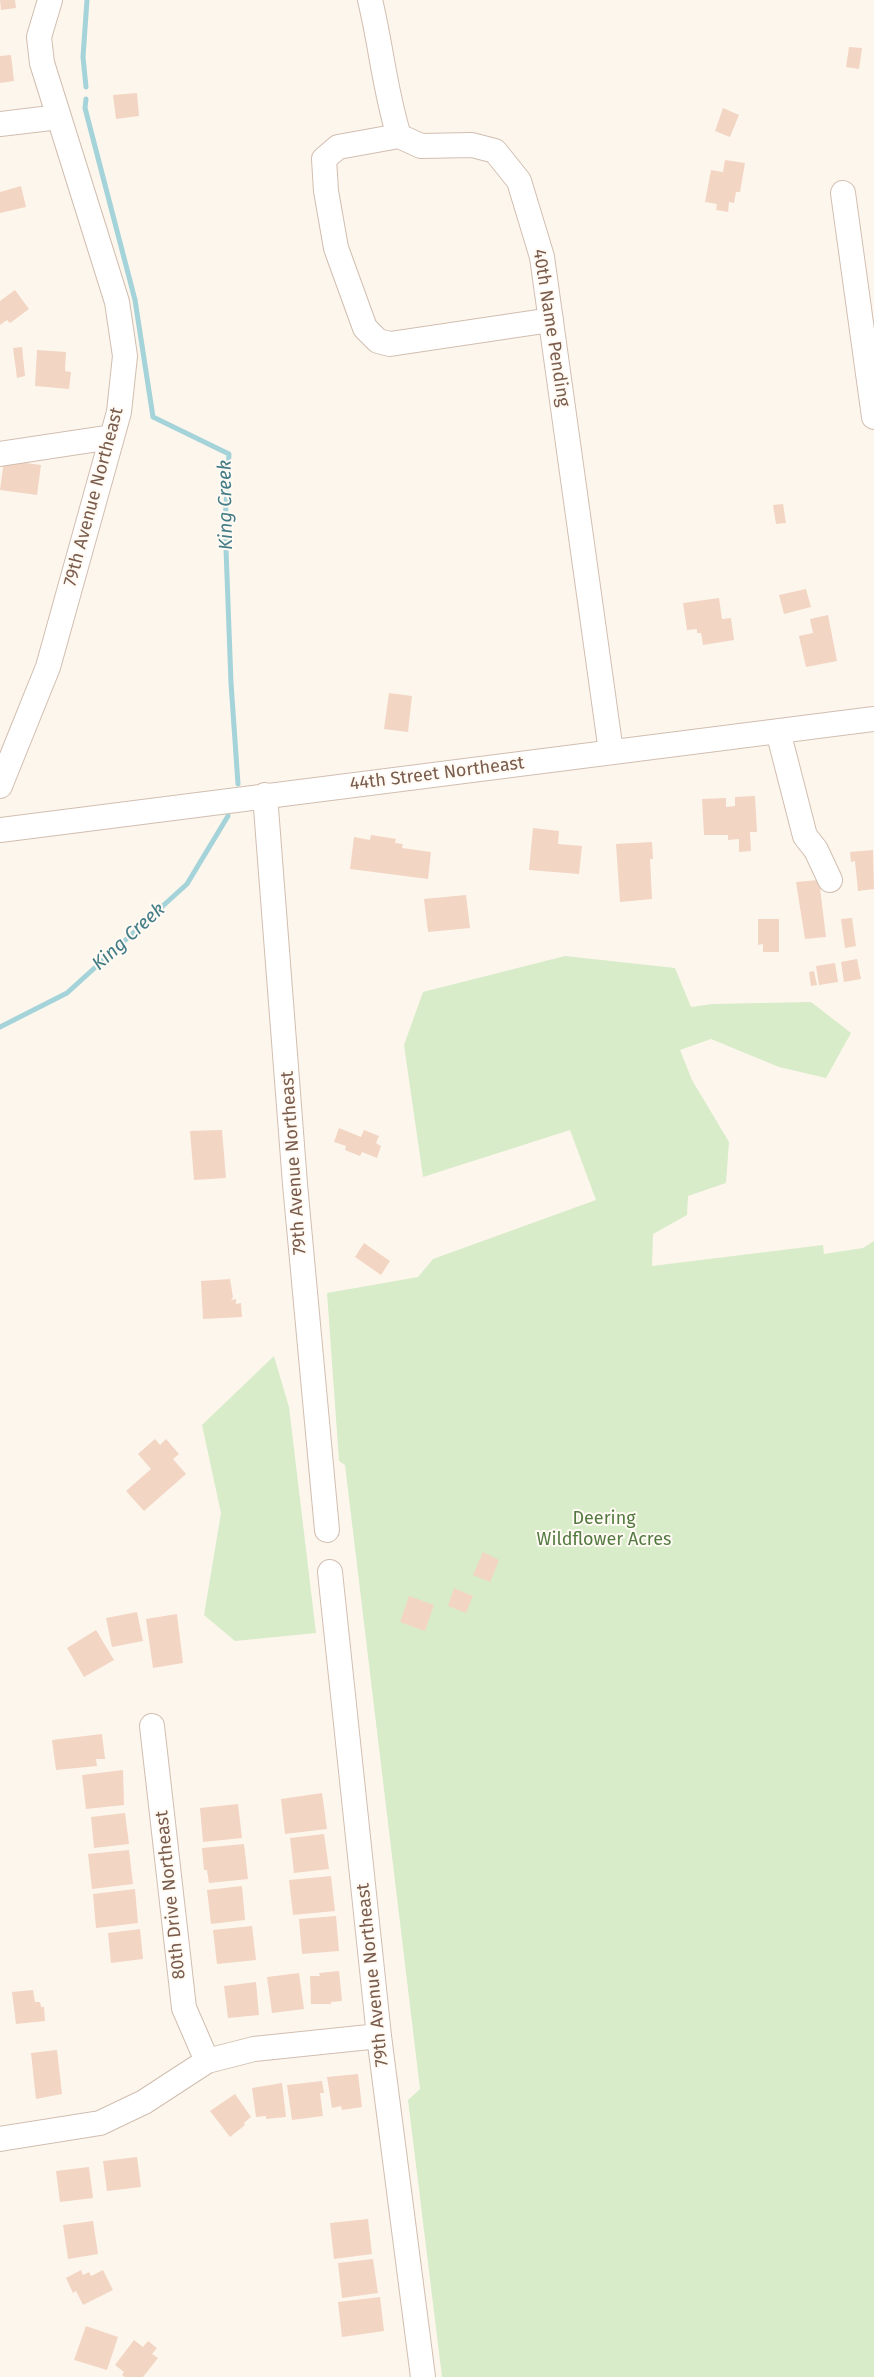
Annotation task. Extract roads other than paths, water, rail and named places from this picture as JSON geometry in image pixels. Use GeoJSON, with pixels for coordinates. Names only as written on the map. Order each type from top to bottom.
{"type":"FeatureCollection","features":[{"type":"Feature","properties":{"kind":"street","name":"79th Avenue Northeast"},"geometry":{"type":"LineString","coordinates":[[0,786],[48,667],[119,412],[125,356],[117,302],[42,64],[39,37],[50,0]]}},
{"type":"Feature","properties":{"kind":"street"},"geometry":{"type":"LineString","coordinates":[[370,0],[379,39],[391,111],[399,136],[338,147],[324,159],[326,191],[336,248],[364,328],[378,341],[390,344],[551,320]]}},
{"type":"Feature","properties":{"kind":"street"},"geometry":{"type":"LineString","coordinates":[[0,124],[59,117]]}},
{"type":"Feature","properties":{"kind":"street","name":"40th Name Pending"},"geometry":{"type":"LineString","coordinates":[[399,136],[421,146],[472,145],[495,151],[519,181],[542,257],[611,752]]}},
{"type":"Feature","properties":{"kind":"street"},"geometry":{"type":"LineString","coordinates":[[843,193],[874,417]]}},
{"type":"Feature","properties":{"kind":"street"},"geometry":{"type":"LineString","coordinates":[[0,454],[112,437]]}},
{"type":"Feature","properties":{"kind":"street","name":"44th Street Northeast"},"geometry":{"type":"LineString","coordinates":[[0,830],[874,719]]}},
{"type":"Feature","properties":{"kind":"street"},"geometry":{"type":"LineString","coordinates":[[778,731],[805,836],[816,850],[830,880]]}},
{"type":"Feature","properties":{"kind":"street","name":"79th Avenue Northeast"},"geometry":{"type":"LineString","coordinates":[[265,795],[295,1184],[326,1530]]}},
{"type":"Feature","properties":{"kind":"street","name":"79th Avenue Northeast"},"geometry":{"type":"LineString","coordinates":[[330,1572],[379,2036],[423,2377]]}},
{"type":"Feature","properties":{"kind":"street","name":"80th Drive Northeast"},"geometry":{"type":"LineString","coordinates":[[152,1726],[184,2008],[207,2061]]}},
{"type":"Feature","properties":{"kind":"street"},"geometry":{"type":"LineString","coordinates":[[0,2139],[100,2123],[144,2102],[207,2061],[254,2049],[379,2036]]}},
{"type":"Feature","properties":{"kind":"waterway","name":"King Creek"},"geometry":{"type":"LineString","coordinates":[[86,87],[83,57],[87,0]]}},
{"type":"Feature","properties":{"kind":"waterway","name":"King Creek"},"geometry":{"type":"LineString","coordinates":[[86,99],[85,108],[135,300],[153,417],[229,454],[225,522],[231,683],[238,784]]}},
{"type":"Feature","properties":{"kind":"waterway","name":"King Creek"},"geometry":{"type":"LineString","coordinates":[[0,1027],[67,993],[187,884],[228,816]]}},
{"type":"Feature","properties":{"kind":"park label","name":"Deering Wildflower Acres"},"geometry":{"type":"Point","coordinates":[604,1529]}}]}
